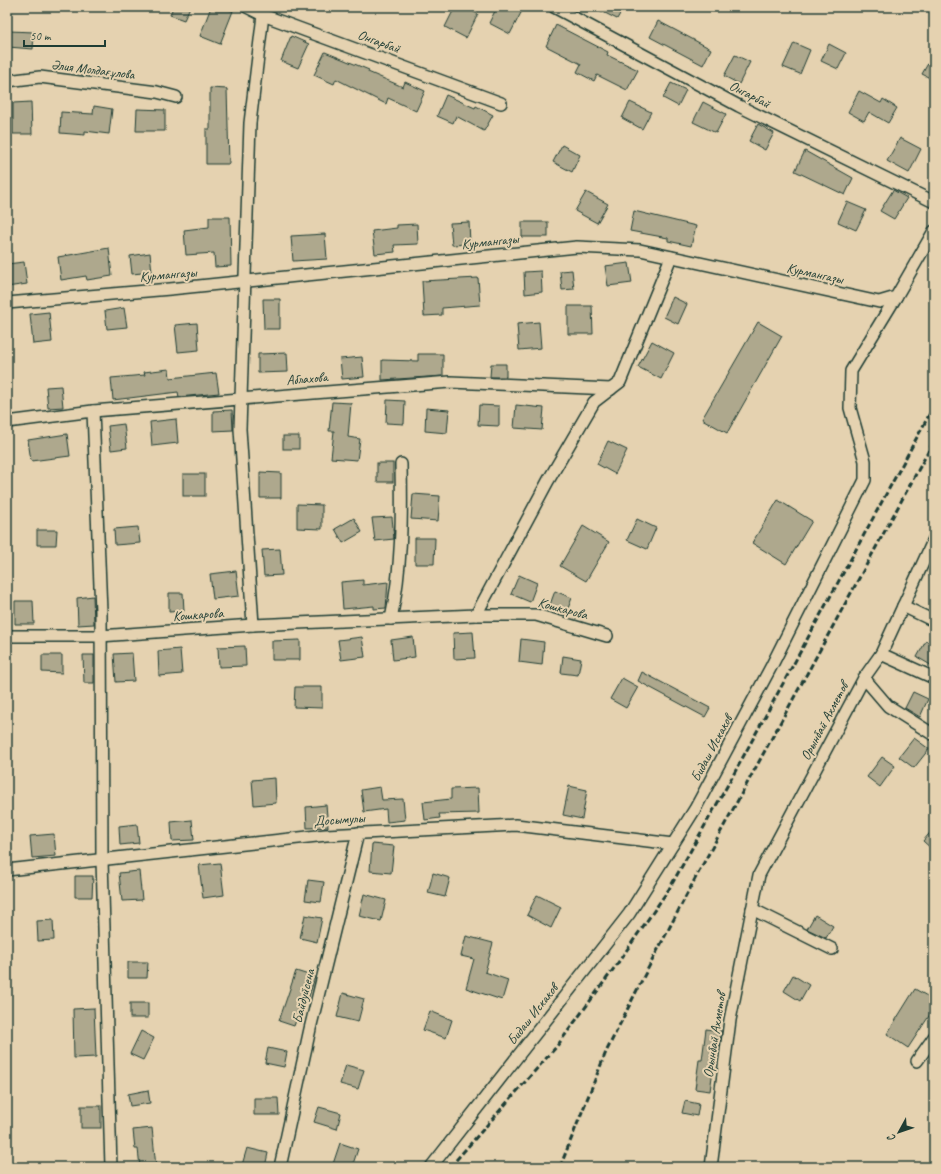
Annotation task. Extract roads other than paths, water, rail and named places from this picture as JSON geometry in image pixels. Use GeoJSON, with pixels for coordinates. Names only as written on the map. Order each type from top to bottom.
{"type":"FeatureCollection","features":[{"type":"Feature","properties":{"kind":"street","name":"Онгарбай"},"geometry":{"type":"LineString","coordinates":[[247,7],[263,15],[501,103]]}},
{"type":"Feature","properties":{"kind":"street","name":"Онгарбай"},"geometry":{"type":"LineString","coordinates":[[554,7],[739,106],[934,202]]}},
{"type":"Feature","properties":{"kind":"street"},"geometry":{"type":"LineString","coordinates":[[253,625],[240,430],[250,123],[263,15]]}},
{"type":"Feature","properties":{"kind":"street","name":"Әлия Молдағұлова"},"geometry":{"type":"LineString","coordinates":[[7,81],[40,77],[157,92],[176,97]]}},
{"type":"Feature","properties":{"kind":"street"},"geometry":{"type":"LineString","coordinates":[[896,297],[934,231]]}},
{"type":"Feature","properties":{"kind":"street","name":"Курмангазы"},"geometry":{"type":"LineString","coordinates":[[7,303],[245,281],[577,247],[640,250],[879,302],[896,297]]}},
{"type":"Feature","properties":{"kind":"street"},"geometry":{"type":"LineString","coordinates":[[476,615],[548,481],[594,402],[620,382],[671,257]]}},
{"type":"Feature","properties":{"kind":"street","name":"Бидаш Искаков"},"geometry":{"type":"LineString","coordinates":[[431,1167],[629,914],[696,809],[768,672],[864,480],[865,461],[850,408],[851,371],[896,297]]}},
{"type":"Feature","properties":{"kind":"street","name":"Аблахова"},"geometry":{"type":"LineString","coordinates":[[7,422],[93,411],[450,382],[611,389]]}},
{"type":"Feature","properties":{"kind":"street"},"geometry":{"type":"LineString","coordinates":[[93,411],[101,611],[102,860],[111,1167]]}},
{"type":"Feature","properties":{"kind":"street"},"geometry":{"type":"LineString","coordinates":[[391,619],[397,592],[402,525],[401,464]]}},
{"type":"Feature","properties":{"kind":"street","name":"Орынбай Ахметов"},"geometry":{"type":"LineString","coordinates":[[712,1167],[730,1020],[759,875],[864,678],[881,654],[934,539]]}},
{"type":"Feature","properties":{"kind":"street"},"geometry":{"type":"LineString","coordinates":[[903,606],[934,621]]}},
{"type":"Feature","properties":{"kind":"street","name":"Кошкарова"},"geometry":{"type":"LineString","coordinates":[[7,636],[100,636],[253,625],[476,615],[536,615],[607,636]]}},
{"type":"Feature","properties":{"kind":"street"},"geometry":{"type":"LineString","coordinates":[[881,654],[934,678]]}},
{"type":"Feature","properties":{"kind":"street","name":"Орынбай Ахметов"},"geometry":{"type":"LineString","coordinates":[[864,678],[888,706],[934,735]]}},
{"type":"Feature","properties":{"kind":"street","name":"Досымулы"},"geometry":{"type":"LineString","coordinates":[[7,870],[318,836],[516,825],[673,844]]}},
{"type":"Feature","properties":{"kind":"street","name":"Байдуйсена"},"geometry":{"type":"LineString","coordinates":[[280,1167],[312,1021],[358,833]]}},
{"type":"Feature","properties":{"kind":"street"},"geometry":{"type":"LineString","coordinates":[[752,909],[832,949]]}},
{"type":"Feature","properties":{"kind":"street"},"geometry":{"type":"LineString","coordinates":[[917,1061],[934,1036]]}},
{"type":"Feature","properties":{"kind":"railway"},"geometry":{"type":"LineString","coordinates":[[450,1167],[557,1046],[615,967],[669,889],[730,781],[934,406]]}},
{"type":"Feature","properties":{"kind":"railway"},"geometry":{"type":"LineString","coordinates":[[560,1167],[606,1052],[643,978],[696,877],[934,441]]}}]}
